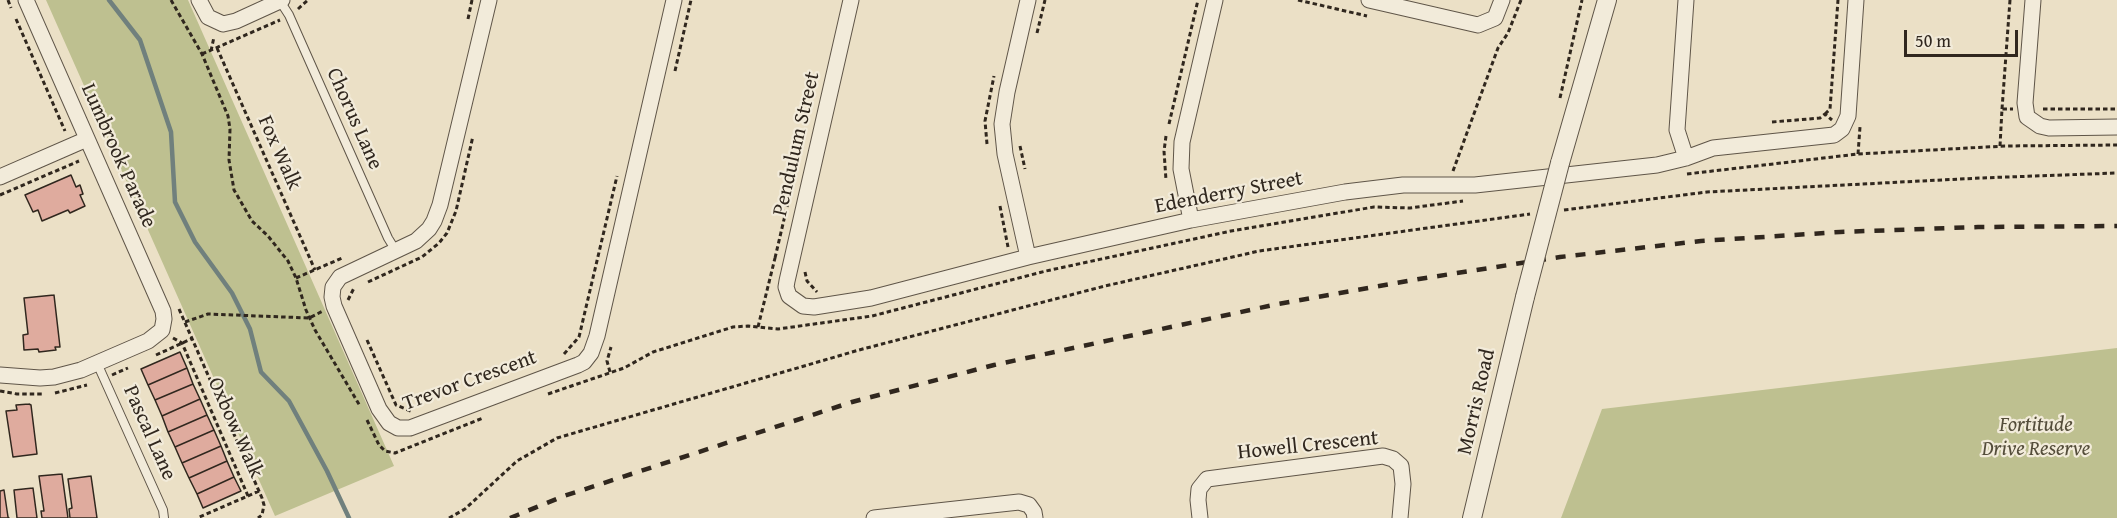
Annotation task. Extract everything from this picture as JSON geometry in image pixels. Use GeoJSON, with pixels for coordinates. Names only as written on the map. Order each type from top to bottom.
{"type":"FeatureCollection","features":[{"type":"Feature","properties":{"kind":"street","name":"Lumbrook Parade"},"geometry":{"type":"LineString","coordinates":[[26,0],[163,311],[162,330]]}},
{"type":"Feature","properties":{"kind":"street"},"geometry":{"type":"LineString","coordinates":[[199,0],[208,17],[223,24],[236,21],[281,1]]}},
{"type":"Feature","properties":{"kind":"street","name":"Trevor Crescent"},"geometry":{"type":"LineString","coordinates":[[489,0],[438,213],[429,229],[416,241],[340,277],[333,286],[332,297],[380,409],[394,427],[410,428],[584,362],[591,353],[597,336],[674,0]]}},
{"type":"Feature","properties":{"kind":"street","name":"Pendulum Street"},"geometry":{"type":"LineString","coordinates":[[789,296],[787,281],[851,0]]}},
{"type":"Feature","properties":{"kind":"street"},"geometry":{"type":"LineString","coordinates":[[1028,0],[1002,124],[1005,154],[1036,256]]}},
{"type":"Feature","properties":{"kind":"street"},"geometry":{"type":"LineString","coordinates":[[1191,220],[1181,169],[1182,142],[1215,0]]}},
{"type":"Feature","properties":{"kind":"street"},"geometry":{"type":"LineString","coordinates":[[1369,0],[1478,25],[1495,18],[1502,0]]}},
{"type":"Feature","properties":{"kind":"street","name":"Morris Road"},"geometry":{"type":"LineString","coordinates":[[1560,163],[1595,0]]}},
{"type":"Feature","properties":{"kind":"street","name":"Morris Road"},"geometry":{"type":"LineString","coordinates":[[1472,518],[1525,297],[1560,163],[1607,0]]}},
{"type":"Feature","properties":{"kind":"street"},"geometry":{"type":"LineString","coordinates":[[1686,0],[1677,130],[1686,158]]}},
{"type":"Feature","properties":{"kind":"street","name":"Edenderry Street"},"geometry":{"type":"LineString","coordinates":[[789,296],[798,304],[808,307],[853,302],[1191,220],[1345,192],[1403,185],[1475,185],[1657,165],[1713,148],[1824,137],[1840,132],[1848,116],[1856,0]]}},
{"type":"Feature","properties":{"kind":"street"},"geometry":{"type":"LineString","coordinates":[[2033,0],[2025,104],[2027,117],[2049,128],[2117,127]]}},
{"type":"Feature","properties":{"kind":"street"},"geometry":{"type":"LineString","coordinates":[[0,177],[87,139]]}},
{"type":"Feature","properties":{"kind":"street","name":"Morris Road"},"geometry":{"type":"LineString","coordinates":[[1479,518],[1525,297]]}},
{"type":"Feature","properties":{"kind":"street"},"geometry":{"type":"LineString","coordinates":[[0,375],[23,378],[54,377],[97,363],[148,341],[162,330]]}},
{"type":"Feature","properties":{"kind":"street","name":"Howell Crescent"},"geometry":{"type":"LineString","coordinates":[[1200,518],[1199,489],[1207,479],[1383,456],[1393,459],[1401,466],[1403,484],[1400,518]]}},
{"type":"Feature","properties":{"kind":"street"},"geometry":{"type":"LineString","coordinates":[[874,518],[1009,502],[1019,502],[1032,512]]}},
{"type":"Feature","properties":{"kind":"lane","name":"Chorus Lane"},"geometry":{"type":"LineString","coordinates":[[281,1],[388,238],[396,251]]}},
{"type":"Feature","properties":{"kind":"lane","name":"Pascal Lane"},"geometry":{"type":"LineString","coordinates":[[97,363],[164,510],[165,518]]}},
{"type":"Feature","properties":{"kind":"path"},"geometry":{"type":"LineString","coordinates":[[8,0],[65,131],[55,136]]}},
{"type":"Feature","properties":{"kind":"path"},"geometry":{"type":"LineString","coordinates":[[171,0],[202,54],[228,116],[231,129],[229,160],[234,190],[252,221],[279,247],[296,278],[309,318],[361,408]]}},
{"type":"Feature","properties":{"kind":"path"},"geometry":{"type":"LineString","coordinates":[[467,22],[472,0]]}},
{"type":"Feature","properties":{"kind":"path"},"geometry":{"type":"LineString","coordinates":[[1035,42],[1045,0]]}},
{"type":"Feature","properties":{"kind":"path"},"geometry":{"type":"LineString","coordinates":[[1450,203],[1451,177],[1458,156],[1498,48],[1508,33],[1521,0]]}},
{"type":"Feature","properties":{"kind":"path"},"geometry":{"type":"LineString","coordinates":[[1560,98],[1582,0]]}},
{"type":"Feature","properties":{"kind":"path"},"geometry":{"type":"LineString","coordinates":[[1826,114],[1830,109],[1838,0]]}},
{"type":"Feature","properties":{"kind":"path"},"geometry":{"type":"LineString","coordinates":[[2002,110],[2010,0]]}},
{"type":"Feature","properties":{"kind":"path","name":"Fox Walk"},"geometry":{"type":"LineString","coordinates":[[202,54],[217,48],[315,270]]}},
{"type":"Feature","properties":{"kind":"path"},"geometry":{"type":"LineString","coordinates":[[2043,109],[2117,109]]}},
{"type":"Feature","properties":{"kind":"path"},"geometry":{"type":"LineString","coordinates":[[1019,138],[1026,172]]}},
{"type":"Feature","properties":{"kind":"path"},"geometry":{"type":"LineString","coordinates":[[1683,175],[1858,154],[2005,146],[2117,145]]}},
{"type":"Feature","properties":{"kind":"path"},"geometry":{"type":"LineString","coordinates":[[0,195],[79,161]]}},
{"type":"Feature","properties":{"kind":"path"},"geometry":{"type":"LineString","coordinates":[[562,356],[579,337],[617,174]]}},
{"type":"Feature","properties":{"kind":"path"},"geometry":{"type":"LineString","coordinates":[[1559,211],[1707,192],[1968,178],[2117,174]]}},
{"type":"Feature","properties":{"kind":"path"},"geometry":{"type":"LineString","coordinates":[[545,395],[624,368],[653,352],[733,327],[778,329],[872,316],[1046,271],[1231,231],[1348,210],[1374,207],[1410,208],[1473,200]]}},
{"type":"Feature","properties":{"kind":"path"},"geometry":{"type":"LineString","coordinates":[[449,518],[465,509],[517,461],[557,438],[859,350],[1105,285],[1259,251],[1536,214]]}},
{"type":"Feature","properties":{"kind":"path"},"geometry":{"type":"LineString","coordinates":[[296,278],[346,256]]}},
{"type":"Feature","properties":{"kind":"path"},"geometry":{"type":"LineString","coordinates":[[1036,256],[1046,271]]}},
{"type":"Feature","properties":{"kind":"path"},"geometry":{"type":"LineString","coordinates":[[184,322],[208,314],[309,318]]}},
{"type":"Feature","properties":{"kind":"path"},"geometry":{"type":"LineString","coordinates":[[162,330],[182,343],[192,339]]}},
{"type":"Feature","properties":{"kind":"path"},"geometry":{"type":"LineString","coordinates":[[363,332],[396,405],[414,412]]}},
{"type":"Feature","properties":{"kind":"path","name":"Oxbow Walk"},"geometry":{"type":"LineString","coordinates":[[182,343],[248,496],[197,518]]}},
{"type":"Feature","properties":{"kind":"path"},"geometry":{"type":"LineString","coordinates":[[366,418],[380,445],[385,451],[395,453],[492,414]]}},
{"type":"Feature","properties":{"kind":"path"},"geometry":{"type":"LineString","coordinates":[[248,496],[259,491]]}},
{"type":"Feature","properties":{"kind":"green space"},"geometry":{"type":"Polygon","coordinates":[[[46,0],[188,0],[394,466],[275,516],[46,0]]]}},
{"type":"Feature","properties":{"kind":"green space","name":"Fortitude Drive Reserve"},"geometry":{"type":"Polygon","coordinates":[[[2117,348],[2117,518],[1561,518],[1602,409],[2117,348]]]}},
{"type":"Feature","properties":{"kind":"building"},"geometry":{"type":"Polygon","coordinates":[[[71,175],[76,187],[80,185],[83,194],[80,195],[85,206],[70,213],[68,210],[42,221],[38,210],[33,212],[25,195],[71,175]]]}},
{"type":"Feature","properties":{"kind":"building"},"geometry":{"type":"Polygon","coordinates":[[[54,295],[60,347],[55,347],[56,350],[39,352],[38,349],[24,350],[23,335],[28,334],[24,298],[54,295]]]}},
{"type":"Feature","properties":{"kind":"building"},"geometry":{"type":"Polygon","coordinates":[[[180,352],[187,368],[148,385],[141,369],[180,352]]]}},
{"type":"Feature","properties":{"kind":"building"},"geometry":{"type":"Polygon","coordinates":[[[187,368],[193,384],[155,400],[148,385],[187,368]]]}},
{"type":"Feature","properties":{"kind":"building"},"geometry":{"type":"Polygon","coordinates":[[[193,384],[200,399],[162,416],[155,400],[193,384]]]}},
{"type":"Feature","properties":{"kind":"building"},"geometry":{"type":"Polygon","coordinates":[[[200,399],[207,415],[168,432],[162,416],[200,399]]]}},
{"type":"Feature","properties":{"kind":"building"},"geometry":{"type":"Polygon","coordinates":[[[16,405],[31,405],[37,454],[13,457],[6,411],[17,410],[16,405]]]}},
{"type":"Feature","properties":{"kind":"building"},"geometry":{"type":"Polygon","coordinates":[[[207,415],[214,430],[175,447],[168,432],[207,415]]]}},
{"type":"Feature","properties":{"kind":"building"},"geometry":{"type":"Polygon","coordinates":[[[214,430],[221,446],[182,463],[175,447],[214,430]]]}},
{"type":"Feature","properties":{"kind":"building"},"geometry":{"type":"Polygon","coordinates":[[[221,446],[227,461],[189,478],[182,463],[221,446]]]}},
{"type":"Feature","properties":{"kind":"building"},"geometry":{"type":"Polygon","coordinates":[[[227,461],[234,477],[197,494],[189,478],[227,461]]]}},
{"type":"Feature","properties":{"kind":"building"},"geometry":{"type":"Polygon","coordinates":[[[62,474],[68,518],[42,518],[41,511],[44,511],[39,476],[62,474]]]}},
{"type":"Feature","properties":{"kind":"building"},"geometry":{"type":"Polygon","coordinates":[[[91,476],[97,518],[70,518],[69,509],[72,508],[68,479],[91,476]]]}},
{"type":"Feature","properties":{"kind":"building"},"geometry":{"type":"Polygon","coordinates":[[[234,477],[241,491],[203,508],[197,494],[234,477]]]}},
{"type":"Feature","properties":{"kind":"building"},"geometry":{"type":"Polygon","coordinates":[[[33,488],[37,518],[17,518],[14,490],[33,488]]]}},
{"type":"Feature","properties":{"kind":"building"},"geometry":{"type":"Polygon","coordinates":[[[4,490],[9,518],[0,518],[0,491],[4,490]]]}},
{"type":"Feature","properties":{"kind":"waterway"},"geometry":{"type":"LineString","coordinates":[[109,0],[140,40],[171,132],[175,202],[195,242],[232,293],[250,329],[261,372],[289,401],[327,471],[349,518]]}},
{"type":"Feature","properties":{"kind":"railway"},"geometry":{"type":"LineString","coordinates":[[510,518],[564,496],[852,402],[994,365],[1278,304],[1560,257],[1701,241],[1840,232],[1978,227],[2117,226]]}}]}
